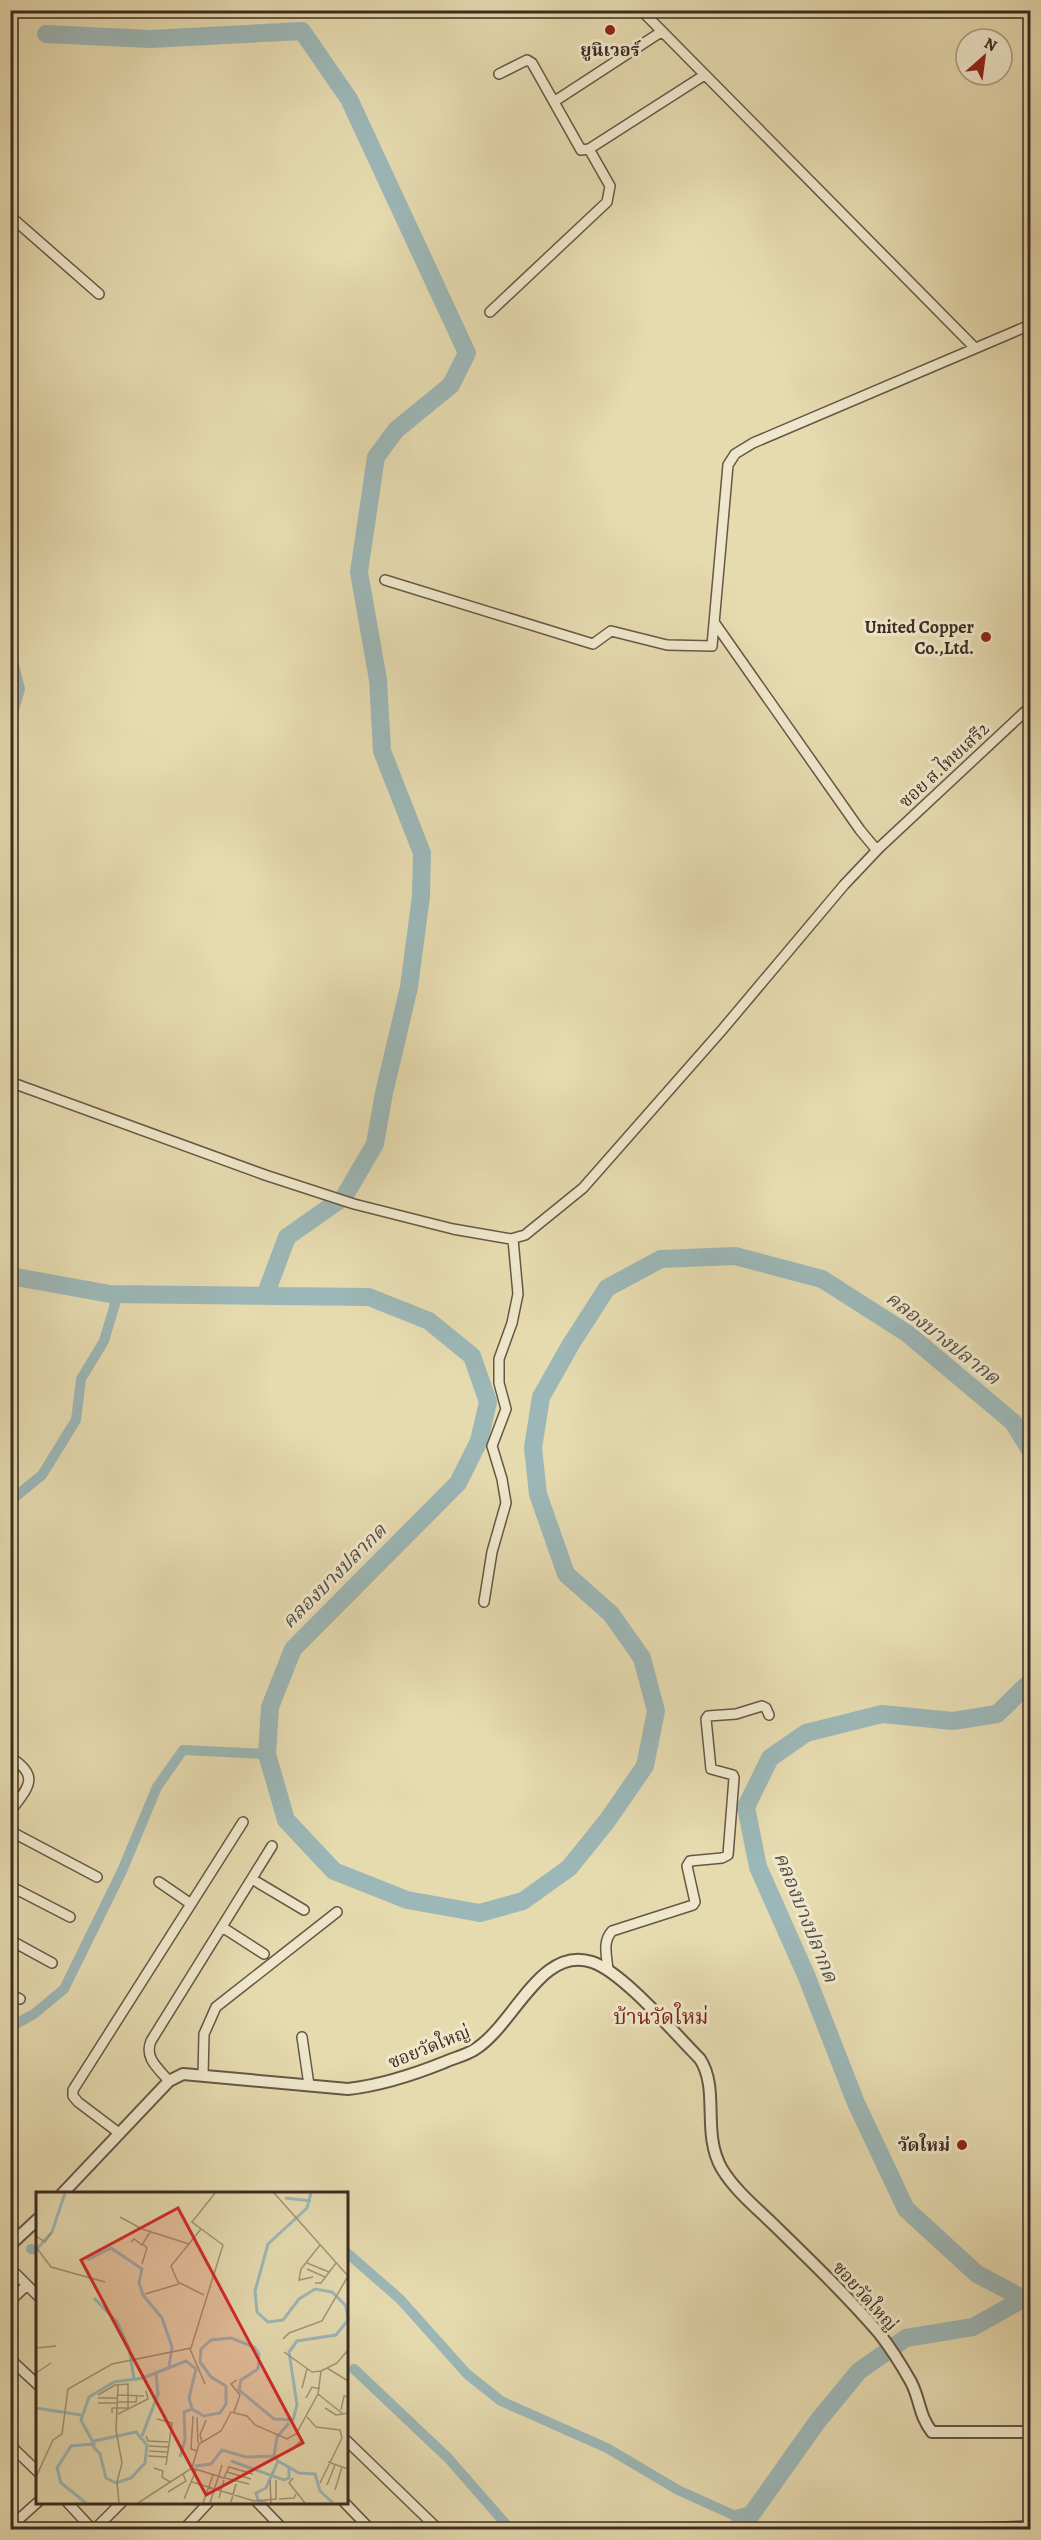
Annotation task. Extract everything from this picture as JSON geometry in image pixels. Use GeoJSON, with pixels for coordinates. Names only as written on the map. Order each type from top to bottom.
{"type":"FeatureCollection","features":[{"type":"Feature","properties":{"kind":"street"},"geometry":{"type":"LineString","coordinates":[[655,10],[643,13],[975,348]]}},
{"type":"Feature","properties":{"kind":"street"},"geometry":{"type":"LineString","coordinates":[[555,101],[661,32]]}},
{"type":"Feature","properties":{"kind":"street"},"geometry":{"type":"LineString","coordinates":[[499,74],[528,60],[532,63],[581,150],[589,149],[704,76]]}},
{"type":"Feature","properties":{"kind":"street"},"geometry":{"type":"LineString","coordinates":[[490,312],[607,202],[610,186],[589,149]]}},
{"type":"Feature","properties":{"kind":"street"},"geometry":{"type":"LineString","coordinates":[[10,216],[99,294]]}},
{"type":"Feature","properties":{"kind":"street"},"geometry":{"type":"LineString","coordinates":[[385,580],[593,644],[611,631],[667,645],[712,646],[729,465],[735,453],[762,439],[1030,325]]}},
{"type":"Feature","properties":{"kind":"street"},"geometry":{"type":"LineString","coordinates":[[714,621],[860,830],[875,848],[880,848]]}},
{"type":"Feature","properties":{"kind":"street","name":"ซอย ส.ไทยเสรี2"},"geometry":{"type":"LineString","coordinates":[[513,1239],[525,1235],[583,1188],[722,1030],[844,885],[880,848],[1030,707]]}},
{"type":"Feature","properties":{"kind":"street"},"geometry":{"type":"LineString","coordinates":[[10,1082],[255,1172],[354,1204],[453,1229],[513,1239],[519,1294],[512,1323],[499,1359],[499,1383],[507,1409],[492,1446],[502,1479],[506,1503],[492,1552],[484,1602]]}},
{"type":"Feature","properties":{"kind":"street"},"geometry":{"type":"LineString","coordinates":[[608,1970],[605,1944],[606,1937],[612,1931],[693,1905],[695,1902],[687,1866],[690,1861],[728,1856],[734,1778],[711,1769],[706,1719],[708,1716],[736,1714],[762,1706],[766,1708],[769,1715]]}},
{"type":"Feature","properties":{"kind":"street"},"geometry":{"type":"LineString","coordinates":[[10,1757],[24,1767],[30,1774],[30,1780],[10,1812]]}},
{"type":"Feature","properties":{"kind":"street"},"geometry":{"type":"LineString","coordinates":[[119,2133],[78,2102],[73,2096],[73,2090],[243,1822]]}},
{"type":"Feature","properties":{"kind":"street"},"geometry":{"type":"LineString","coordinates":[[10,1831],[97,1877]]}},
{"type":"Feature","properties":{"kind":"street"},"geometry":{"type":"LineString","coordinates":[[63,2192],[169,2081],[149,2057],[147,2050],[272,1846]]}},
{"type":"Feature","properties":{"kind":"street"},"geometry":{"type":"LineString","coordinates":[[252,1879],[304,1910]]}},
{"type":"Feature","properties":{"kind":"street"},"geometry":{"type":"LineString","coordinates":[[159,1882],[191,1904]]}},
{"type":"Feature","properties":{"kind":"street"},"geometry":{"type":"LineString","coordinates":[[10,1886],[70,1917]]}},
{"type":"Feature","properties":{"kind":"street"},"geometry":{"type":"LineString","coordinates":[[203,2075],[204,2034],[216,2007],[337,1912]]}},
{"type":"Feature","properties":{"kind":"street"},"geometry":{"type":"LineString","coordinates":[[222,1927],[264,1954]]}},
{"type":"Feature","properties":{"kind":"street"},"geometry":{"type":"LineString","coordinates":[[10,1941],[52,1963]]}},
{"type":"Feature","properties":{"kind":"street","name":"ซอยวัดใหญ่"},"geometry":{"type":"LineString","coordinates":[[169,2081],[183,2074],[348,2089],[375,2086],[411,2076],[473,2051],[489,2039],[523,2000],[542,1973],[561,1962],[576,1959],[592,1962],[608,1970],[631,1989],[700,2059],[707,2070],[710,2131],[714,2152],[722,2169],[740,2192],[847,2297],[880,2335],[911,2383],[919,2411],[932,2432],[1030,2432]]}},
{"type":"Feature","properties":{"kind":"street"},"geometry":{"type":"LineString","coordinates":[[10,1994],[20,1999]]}},
{"type":"Feature","properties":{"kind":"street"},"geometry":{"type":"LineString","coordinates":[[302,2037],[309,2085]]}},
{"type":"Feature","properties":{"kind":"street"},"geometry":{"type":"LineString","coordinates":[[10,2245],[36,2221]]}},
{"type":"Feature","properties":{"kind":"street"},"geometry":{"type":"LineString","coordinates":[[10,2268],[36,2294]]}},
{"type":"Feature","properties":{"kind":"street"},"geometry":{"type":"LineString","coordinates":[[10,2301],[26,2286]]}},
{"type":"Feature","properties":{"kind":"street"},"geometry":{"type":"LineString","coordinates":[[10,2358],[36,2383]]}},
{"type":"Feature","properties":{"kind":"street"},"geometry":{"type":"LineString","coordinates":[[348,2442],[439,2529]]}},
{"type":"Feature","properties":{"kind":"street"},"geometry":{"type":"LineString","coordinates":[[10,2445],[36,2470]]}},
{"type":"Feature","properties":{"kind":"street"},"geometry":{"type":"LineString","coordinates":[[10,2527],[36,2504]]}},
{"type":"Feature","properties":{"kind":"street"},"geometry":{"type":"LineString","coordinates":[[69,2504],[93,2529],[120,2504]]}},
{"type":"Feature","properties":{"kind":"street"},"geometry":{"type":"LineString","coordinates":[[183,2529],[207,2504]]}},
{"type":"Feature","properties":{"kind":"street"},"geometry":{"type":"LineString","coordinates":[[258,2504],[284,2529]]}},
{"type":"Feature","properties":{"kind":"street"},"geometry":{"type":"LineString","coordinates":[[346,2504],[371,2529]]}},
{"type":"Feature","properties":{"kind":"street"},"geometry":{"type":"LineString","coordinates":[[956,2529],[1030,2526]]}},
{"type":"Feature","properties":{"kind":"waterway"},"geometry":{"type":"LineString","coordinates":[[46,34],[150,39],[302,31],[349,99],[467,353],[451,385],[396,430],[376,457],[359,572],[378,680],[382,751],[422,853],[421,896],[409,987],[384,1093],[375,1144],[344,1197],[287,1237],[265,1296]]}},
{"type":"Feature","properties":{"kind":"waterway"},"geometry":{"type":"LineString","coordinates":[[10,650],[20,689],[10,723]]}},
{"type":"Feature","properties":{"kind":"waterway","name":"คลองบางปลากด"},"geometry":{"type":"LineString","coordinates":[[10,1276],[110,1294],[369,1297],[429,1321],[472,1356],[488,1402],[479,1441],[458,1483],[293,1649],[270,1707],[267,1754],[286,1820],[334,1871],[407,1900],[480,1913],[523,1901],[569,1868],[607,1821],[645,1766],[656,1711],[642,1658],[611,1614],[566,1574],[538,1494],[533,1448],[541,1397],[607,1288],[661,1259],[735,1256],[822,1279],[908,1334],[1013,1422],[1030,1450]]}},
{"type":"Feature","properties":{"kind":"waterway"},"geometry":{"type":"LineString","coordinates":[[10,1501],[42,1475],[76,1420],[81,1379],[104,1341],[118,1294]]}},
{"type":"Feature","properties":{"kind":"waterway","name":"คลองบางปลากด"},"geometry":{"type":"LineString","coordinates":[[1030,1682],[997,1714],[953,1721],[882,1714],[806,1733],[770,1758],[746,1807],[758,1867],[806,1975],[856,2103],[906,2209],[977,2274],[1030,2302]]}},
{"type":"Feature","properties":{"kind":"waterway"},"geometry":{"type":"LineString","coordinates":[[10,2027],[34,2014],[64,1989],[122,1871],[157,1787],[183,1750],[267,1754]]}},
{"type":"Feature","properties":{"kind":"waterway"},"geometry":{"type":"LineString","coordinates":[[31,2249],[36,2250]]}},
{"type":"Feature","properties":{"kind":"waterway"},"geometry":{"type":"LineString","coordinates":[[348,2254],[400,2299],[467,2374],[501,2401],[607,2448],[678,2490],[740,2518]]}},
{"type":"Feature","properties":{"kind":"waterway"},"geometry":{"type":"LineString","coordinates":[[745,2530],[740,2518],[751,2515],[817,2422],[859,2371],[906,2338],[973,2327],[1023,2299]]}},
{"type":"Feature","properties":{"kind":"waterway"},"geometry":{"type":"LineString","coordinates":[[354,2369],[448,2458],[511,2530]]}},
{"type":"Feature","properties":{"kind":"place","name":"ยูนิเวอร์"},"geometry":{"type":"Point","coordinates":[610,30]}},
{"type":"Feature","properties":{"kind":"place","name":"United Copper Co.,Ltd."},"geometry":{"type":"Point","coordinates":[986,637]}},
{"type":"Feature","properties":{"kind":"place","name":"วัดใหม่"},"geometry":{"type":"Point","coordinates":[962,2145]}},
{"type":"Feature","properties":{"kind":"district","name":"บ้านวัดใหม่"},"geometry":{"type":"Point","coordinates":[661,2017]}}]}
